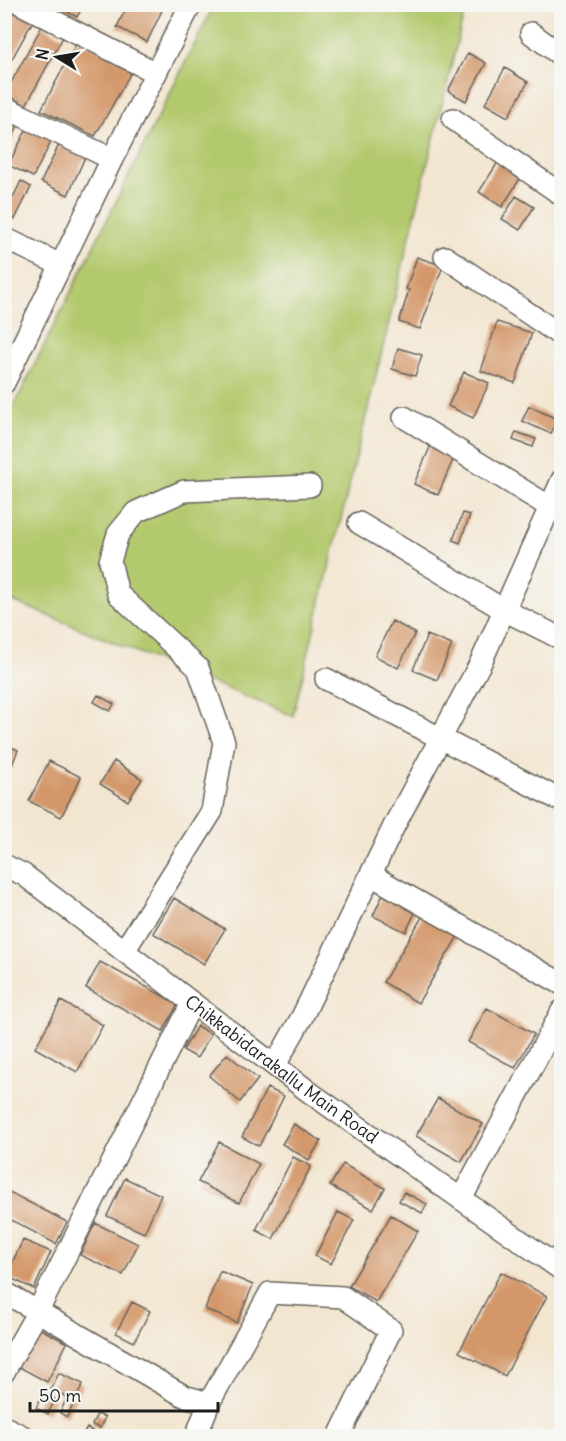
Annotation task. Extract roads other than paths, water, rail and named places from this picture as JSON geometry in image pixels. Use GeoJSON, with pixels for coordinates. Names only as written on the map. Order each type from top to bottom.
{"type":"FeatureCollection","features":[{"type":"Feature","properties":{"kind":"street"},"geometry":{"type":"LineString","coordinates":[[21,4],[156,73]]}},
{"type":"Feature","properties":{"kind":"street"},"geometry":{"type":"LineString","coordinates":[[4,383],[112,159],[191,4]]}},
{"type":"Feature","properties":{"kind":"street"},"geometry":{"type":"LineString","coordinates":[[531,33],[561,56]]}},
{"type":"Feature","properties":{"kind":"street"},"geometry":{"type":"LineString","coordinates":[[4,107],[112,159]]}},
{"type":"Feature","properties":{"kind":"street"},"geometry":{"type":"LineString","coordinates":[[453,120],[561,195]]}},
{"type":"Feature","properties":{"kind":"street"},"geometry":{"type":"LineString","coordinates":[[4,238],[61,265]]}},
{"type":"Feature","properties":{"kind":"street"},"geometry":{"type":"LineString","coordinates":[[445,257],[561,336]]}},
{"type":"Feature","properties":{"kind":"street"},"geometry":{"type":"LineString","coordinates":[[404,417],[556,509]]}},
{"type":"Feature","properties":{"kind":"street"},"geometry":{"type":"LineString","coordinates":[[275,1065],[303,1017],[395,824],[481,662],[504,610],[556,509],[561,480]]}},
{"type":"Feature","properties":{"kind":"street"},"geometry":{"type":"LineString","coordinates":[[124,951],[212,811],[224,742],[198,668],[118,594],[110,561],[118,534],[136,512],[184,491],[310,486]]}},
{"type":"Feature","properties":{"kind":"street"},"geometry":{"type":"LineString","coordinates":[[359,523],[504,610],[561,639]]}},
{"type":"Feature","properties":{"kind":"street"},"geometry":{"type":"LineString","coordinates":[[326,679],[561,801]]}},
{"type":"Feature","properties":{"kind":"street","name":"Chikkabidarakallu Main Road"},"geometry":{"type":"LineString","coordinates":[[4,864],[24,875],[275,1065],[561,1270]]}},
{"type":"Feature","properties":{"kind":"street"},"geometry":{"type":"LineString","coordinates":[[371,875],[561,984]]}},
{"type":"Feature","properties":{"kind":"street"},"geometry":{"type":"LineString","coordinates":[[4,1372],[38,1311],[192,1003]]}},
{"type":"Feature","properties":{"kind":"street"},"geometry":{"type":"LineString","coordinates":[[461,1199],[561,1011]]}},
{"type":"Feature","properties":{"kind":"street"},"geometry":{"type":"LineString","coordinates":[[4,1292],[184,1396],[209,1403]]}},
{"type":"Feature","properties":{"kind":"street"},"geometry":{"type":"LineString","coordinates":[[196,1437],[209,1403],[270,1293],[344,1297],[391,1330],[339,1437]]}},
{"type":"Feature","properties":{"kind":"street"},"geometry":{"type":"LineString","coordinates":[[4,1427],[22,1437]]}}]}
